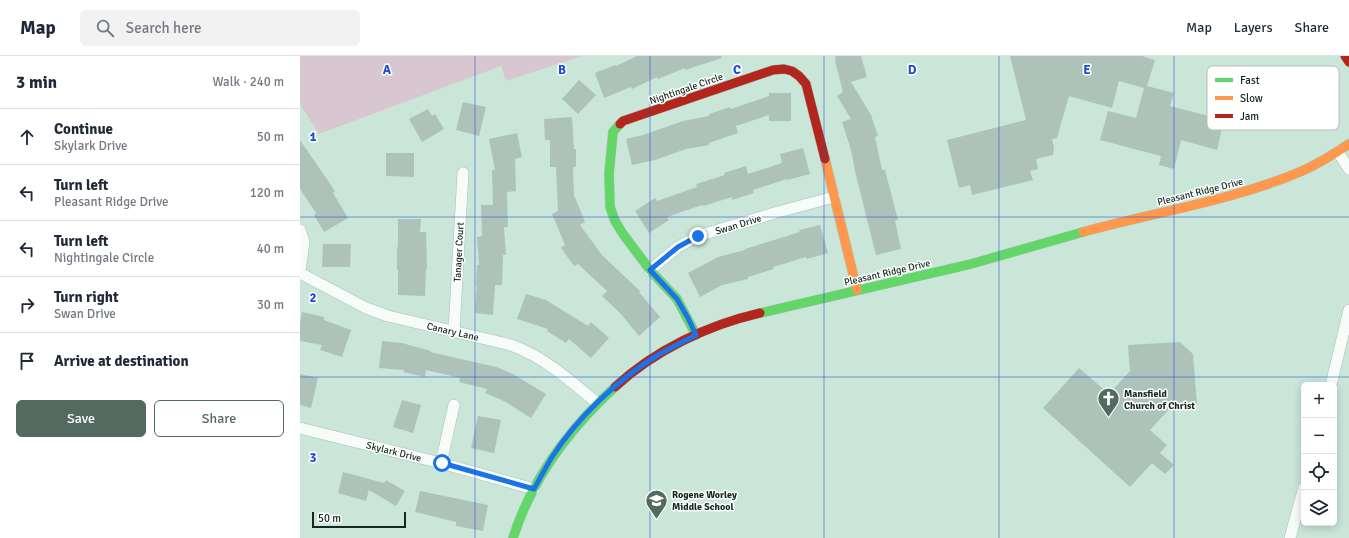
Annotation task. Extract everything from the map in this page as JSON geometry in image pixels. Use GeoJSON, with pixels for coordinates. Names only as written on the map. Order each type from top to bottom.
{"type":"FeatureCollection","features":[{"type":"Feature","properties":{"kind":"street"},"geometry":{"type":"LineString","coordinates":[[1345,56],[1349,62]]}},
{"type":"Feature","properties":{"kind":"street","name":"Nightingale Circle"},"geometry":{"type":"LineString","coordinates":[[696,335],[677,299],[650,270],[623,234],[615,220],[610,207],[609,174],[612,132],[623,121],[773,70],[788,68],[798,75],[806,84],[857,290]]}},
{"type":"Feature","properties":{"kind":"street","name":"Pleasant Ridge Drive"},"geometry":{"type":"LineString","coordinates":[[513,538],[516,525],[534,489],[553,456],[573,429],[597,403],[620,382],[657,356],[696,335],[735,320],[966,265],[1064,237],[1268,185],[1306,170],[1349,144]]}},
{"type":"Feature","properties":{"kind":"street"},"geometry":{"type":"LineString","coordinates":[[1338,152],[1349,170]]}},
{"type":"Feature","properties":{"kind":"street","name":"Tanager Court"},"geometry":{"type":"LineString","coordinates":[[454,331],[463,173]]}},
{"type":"Feature","properties":{"kind":"street","name":"Swan Drive"},"geometry":{"type":"LineString","coordinates":[[650,270],[678,247],[698,236],[834,197]]}},
{"type":"Feature","properties":{"kind":"street"},"geometry":{"type":"LineString","coordinates":[[300,230],[304,242],[300,272]]}},
{"type":"Feature","properties":{"kind":"street","name":"Canary Lane"},"geometry":{"type":"LineString","coordinates":[[300,272],[366,308],[388,316],[511,345],[525,350],[556,368],[597,403]]}},
{"type":"Feature","properties":{"kind":"street"},"geometry":{"type":"LineString","coordinates":[[1332,382],[1349,310]]}},
{"type":"Feature","properties":{"kind":"street"},"geometry":{"type":"LineString","coordinates":[[442,463],[454,405]]}},
{"type":"Feature","properties":{"kind":"street","name":"Skylark Drive"},"geometry":{"type":"LineString","coordinates":[[300,428],[442,463],[534,489]]}},
{"type":"Feature","properties":{"kind":"street"},"geometry":{"type":"LineString","coordinates":[[1290,538],[1303,490]]}},
{"type":"Feature","properties":{"kind":"shaded area"},"geometry":{"type":"Polygon","coordinates":[[[300,56],[582,56],[506,81],[501,66],[319,134],[300,104],[300,56]]]}},
{"type":"Feature","properties":{"kind":"building"},"geometry":{"type":"Polygon","coordinates":[[[637,56],[721,56],[722,58],[685,70],[685,68],[658,79],[657,77],[632,89],[631,87],[604,98],[595,73],[615,65],[616,66],[637,56]]]}},
{"type":"Feature","properties":{"kind":"building"},"geometry":{"type":"Polygon","coordinates":[[[835,56],[861,56],[867,77],[851,82],[871,115],[878,136],[875,137],[882,170],[885,170],[898,220],[895,220],[901,249],[876,255],[851,150],[842,122],[851,119],[837,96],[843,92],[835,56]]]}},
{"type":"Feature","properties":{"kind":"building"},"geometry":{"type":"Polygon","coordinates":[[[1010,56],[1142,56],[1155,60],[1147,86],[1174,93],[1170,106],[1207,116],[1207,130],[1222,130],[1217,150],[1181,140],[1174,169],[1159,165],[1161,156],[1100,140],[1108,111],[1136,118],[1144,88],[1119,81],[1112,108],[1069,96],[1057,138],[1052,139],[1054,148],[1053,155],[1036,159],[1038,169],[1030,171],[1033,180],[972,195],[970,185],[959,188],[947,140],[1026,120],[1010,56]]]}},
{"type":"Feature","properties":{"kind":"building"},"geometry":{"type":"Polygon","coordinates":[[[579,80],[596,95],[578,114],[562,99],[579,80]]]}},
{"type":"Feature","properties":{"kind":"building"},"geometry":{"type":"Polygon","coordinates":[[[769,93],[791,93],[791,121],[769,121],[769,115],[736,126],[738,133],[709,143],[709,145],[686,149],[655,160],[632,165],[626,139],[643,135],[683,121],[709,116],[709,114],[730,107],[731,109],[769,96],[769,93]]]}},
{"type":"Feature","properties":{"kind":"building"},"geometry":{"type":"Polygon","coordinates":[[[463,102],[486,107],[479,136],[456,130],[463,102]]]}},
{"type":"Feature","properties":{"kind":"building"},"geometry":{"type":"Polygon","coordinates":[[[428,109],[432,116],[435,114],[444,129],[422,142],[409,119],[428,109]]]}},
{"type":"Feature","properties":{"kind":"building"},"geometry":{"type":"Polygon","coordinates":[[[572,117],[574,149],[576,149],[576,167],[573,167],[574,195],[585,222],[580,225],[602,255],[640,291],[639,292],[660,317],[639,336],[620,313],[602,296],[607,291],[578,264],[574,266],[561,248],[565,245],[552,214],[558,211],[556,167],[550,167],[550,140],[545,140],[544,119],[572,117]]]}},
{"type":"Feature","properties":{"kind":"building"},"geometry":{"type":"Polygon","coordinates":[[[517,133],[522,157],[515,159],[516,191],[507,192],[508,227],[504,227],[506,255],[503,255],[502,285],[495,285],[493,315],[475,313],[477,265],[479,265],[477,237],[482,236],[481,205],[493,205],[492,170],[495,170],[489,139],[517,133]]]}},
{"type":"Feature","properties":{"kind":"building"},"geometry":{"type":"Polygon","coordinates":[[[300,140],[335,191],[333,193],[348,218],[324,232],[314,215],[316,213],[300,189],[300,140]]]}},
{"type":"Feature","properties":{"kind":"building"},"geometry":{"type":"Polygon","coordinates":[[[803,148],[810,174],[787,179],[753,190],[754,193],[732,200],[732,197],[667,217],[669,220],[649,233],[635,211],[655,198],[657,201],[697,187],[696,184],[725,175],[724,173],[746,166],[748,174],[782,163],[780,154],[803,148]]]}},
{"type":"Feature","properties":{"kind":"building"},"geometry":{"type":"Polygon","coordinates":[[[386,153],[414,153],[414,177],[386,176],[386,153]]]}},
{"type":"Feature","properties":{"kind":"building"},"geometry":{"type":"Polygon","coordinates":[[[398,219],[421,219],[420,232],[426,232],[427,269],[425,296],[398,295],[398,219]]]}},
{"type":"Feature","properties":{"kind":"building"},"geometry":{"type":"Polygon","coordinates":[[[820,225],[828,253],[807,259],[806,257],[773,267],[774,269],[748,277],[748,279],[722,285],[700,297],[688,273],[718,257],[800,232],[799,230],[820,225]]]}},
{"type":"Feature","properties":{"kind":"building"},"geometry":{"type":"Polygon","coordinates":[[[323,244],[351,244],[350,267],[322,267],[323,244]]]}},
{"type":"Feature","properties":{"kind":"building"},"geometry":{"type":"Polygon","coordinates":[[[526,294],[546,300],[588,326],[591,322],[609,338],[591,358],[569,339],[566,343],[547,331],[548,329],[517,319],[526,294]]]}},
{"type":"Feature","properties":{"kind":"building"},"geometry":{"type":"Polygon","coordinates":[[[302,312],[324,317],[324,320],[351,330],[342,357],[320,350],[322,345],[300,341],[300,323],[302,312]]]}},
{"type":"Feature","properties":{"kind":"building"},"geometry":{"type":"Polygon","coordinates":[[[382,341],[402,343],[431,351],[430,352],[496,367],[513,374],[546,394],[531,418],[504,401],[485,393],[487,389],[459,382],[460,378],[426,370],[425,377],[403,372],[404,370],[379,368],[382,341]]]}},
{"type":"Feature","properties":{"kind":"building","name":"Mansfield Church of Christ"},"geometry":{"type":"Polygon","coordinates":[[[1180,342],[1193,354],[1197,405],[1171,407],[1150,430],[1167,445],[1160,453],[1174,465],[1165,474],[1152,463],[1130,487],[1043,408],[1079,368],[1109,394],[1130,371],[1128,345],[1180,342]]]}},
{"type":"Feature","properties":{"kind":"building"},"geometry":{"type":"Polygon","coordinates":[[[300,374],[318,378],[311,408],[300,405],[300,374]]]}},
{"type":"Feature","properties":{"kind":"building"},"geometry":{"type":"Polygon","coordinates":[[[402,400],[421,405],[413,433],[393,427],[402,400]]]}},
{"type":"Feature","properties":{"kind":"building"},"geometry":{"type":"Polygon","coordinates":[[[478,416],[501,420],[494,453],[471,448],[478,416]]]}},
{"type":"Feature","properties":{"kind":"building"},"geometry":{"type":"Polygon","coordinates":[[[343,472],[384,483],[386,480],[405,491],[396,506],[369,490],[366,501],[338,493],[343,472]]]}},
{"type":"Feature","properties":{"kind":"building"},"geometry":{"type":"Polygon","coordinates":[[[420,491],[488,505],[483,531],[456,526],[456,522],[415,512],[420,491]]]}},
{"type":"Feature","properties":{"kind":"traffic: fast"},"geometry":{"type":"LineString","coordinates":[[620,124],[613,132],[609,174],[610,207],[615,221],[650,270],[677,299],[696,335]]}},
{"type":"Feature","properties":{"kind":"traffic: fast"},"geometry":{"type":"LineString","coordinates":[[760,313],[971,264],[1083,232]]}},
{"type":"Feature","properties":{"kind":"traffic: fast"},"geometry":{"type":"LineString","coordinates":[[513,538],[530,495],[541,475],[582,420],[615,387]]}},
{"type":"Feature","properties":{"kind":"traffic: slow"},"geometry":{"type":"LineString","coordinates":[[1083,232],[1248,190],[1302,171],[1326,159],[1349,144]]}},
{"type":"Feature","properties":{"kind":"traffic: slow"},"geometry":{"type":"LineString","coordinates":[[825,159],[857,290]]}},
{"type":"Feature","properties":{"kind":"traffic: jam"},"geometry":{"type":"LineString","coordinates":[[1345,56],[1349,62]]}},
{"type":"Feature","properties":{"kind":"traffic: jam"},"geometry":{"type":"LineString","coordinates":[[620,124],[623,121],[773,70],[784,69],[792,71],[806,84],[825,159]]}},
{"type":"Feature","properties":{"kind":"traffic: jam"},"geometry":{"type":"LineString","coordinates":[[615,387],[665,350],[721,324],[760,313]]}},
{"type":"Feature","properties":{"kind":"place","name":"Mansfield Church of Christ"},"geometry":{"type":"Point","coordinates":[1108,418]}},
{"type":"Feature","properties":{"kind":"place","name":"Rogene Worley Middle School"},"geometry":{"type":"Point","coordinates":[657,520]}},
{"type":"Feature","properties":{"kind":"route"},"geometry":{"type":"LineString","coordinates":[[442,463],[534,489],[553,456],[573,429],[597,403],[620,382],[657,356],[696,335],[677,299],[650,270],[678,247],[698,236]]}}]}
